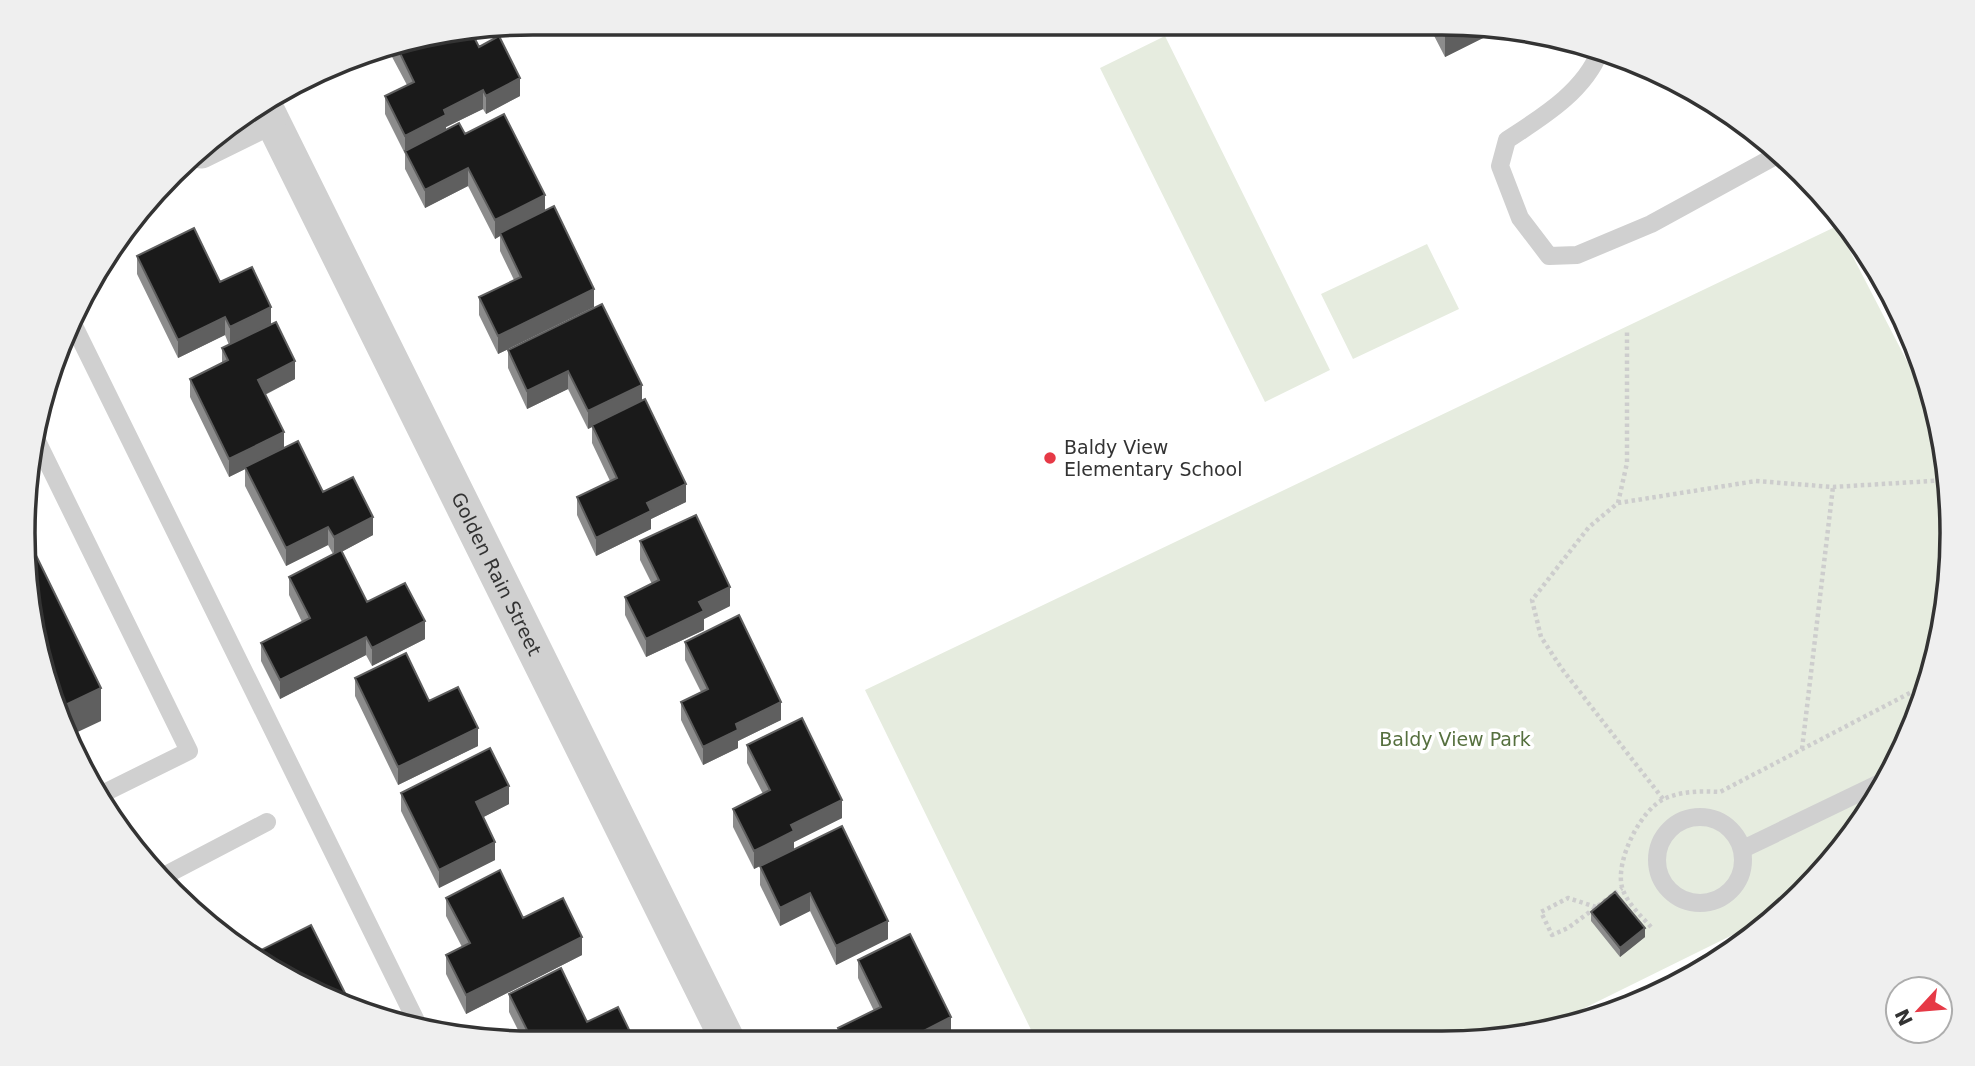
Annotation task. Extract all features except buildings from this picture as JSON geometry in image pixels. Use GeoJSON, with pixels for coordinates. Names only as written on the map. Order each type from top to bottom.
{"type":"FeatureCollection","features":[{"type":"Feature","properties":{"kind":"street","name":"Golden Rain Street"},"geometry":{"type":"LineString","coordinates":[[268,112],[723,1031]]}},
{"type":"Feature","properties":{"kind":"lane"},"geometry":{"type":"LineString","coordinates":[[1597,59],[1593,68],[1554,109],[1507,140],[1500,166],[1520,218],[1549,256],[1577,255],[1651,223],[1770,159]]}},
{"type":"Feature","properties":{"kind":"lane"},"geometry":{"type":"LineString","coordinates":[[77,333],[415,1016]]}},
{"type":"Feature","properties":{"kind":"lane"},"geometry":{"type":"LineString","coordinates":[[42,451],[189,751],[108,791]]}},
{"type":"Feature","properties":{"kind":"lane"},"geometry":{"type":"LineString","coordinates":[[1743,849],[1869,788]]}},
{"type":"Feature","properties":{"kind":"lane"},"geometry":{"type":"LineString","coordinates":[[1699,816],[1720,822],[1737,836],[1743,849],[1744,863],[1733,889],[1709,903],[1681,899],[1669,890],[1657,865],[1663,837],[1685,819],[1699,816]]}},
{"type":"Feature","properties":{"kind":"lane"},"geometry":{"type":"LineString","coordinates":[[170,873],[267,822]]}},
{"type":"Feature","properties":{"kind":"path"},"geometry":{"type":"LineString","coordinates":[[1618,503],[1627,463],[1627,330]]}},
{"type":"Feature","properties":{"kind":"path"},"geometry":{"type":"LineString","coordinates":[[1664,799],[1555,659],[1541,637],[1532,600],[1589,527],[1618,503],[1756,481],[1833,487],[1937,481]]}},
{"type":"Feature","properties":{"kind":"path"},"geometry":{"type":"LineString","coordinates":[[1802,749],[1833,487]]}},
{"type":"Feature","properties":{"kind":"path"},"geometry":{"type":"LineString","coordinates":[[1651,927],[1622,888],[1621,870],[1630,839],[1639,824],[1664,799],[1698,791],[1720,792],[1915,690]]}},
{"type":"Feature","properties":{"kind":"path"},"geometry":{"type":"LineString","coordinates":[[1596,907],[1568,898],[1541,912],[1552,935],[1568,928],[1622,888]]}},
{"type":"Feature","properties":{"kind":"green space"},"geometry":{"type":"Polygon","coordinates":[[[1165,36],[1330,370],[1265,402],[1100,68],[1165,36]]]}},
{"type":"Feature","properties":{"kind":"green space","name":"Baldy View Park"},"geometry":{"type":"Polygon","coordinates":[[[1835,227],[1844,240],[1915,377],[1923,404],[1936,468],[1939,500],[1936,598],[1914,693],[1889,753],[1873,782],[1856,810],[1816,861],[1794,885],[1745,928],[1571,1014],[1507,1027],[1475,1030],[1032,1031],[865,690],[1835,227]]]}},
{"type":"Feature","properties":{"kind":"green space"},"geometry":{"type":"Polygon","coordinates":[[[1427,244],[1459,309],[1353,359],[1321,294],[1427,244]]]}},
{"type":"Feature","properties":{"kind":"place","name":"Baldy View Elementary School"},"geometry":{"type":"Point","coordinates":[1050,458]}}]}
